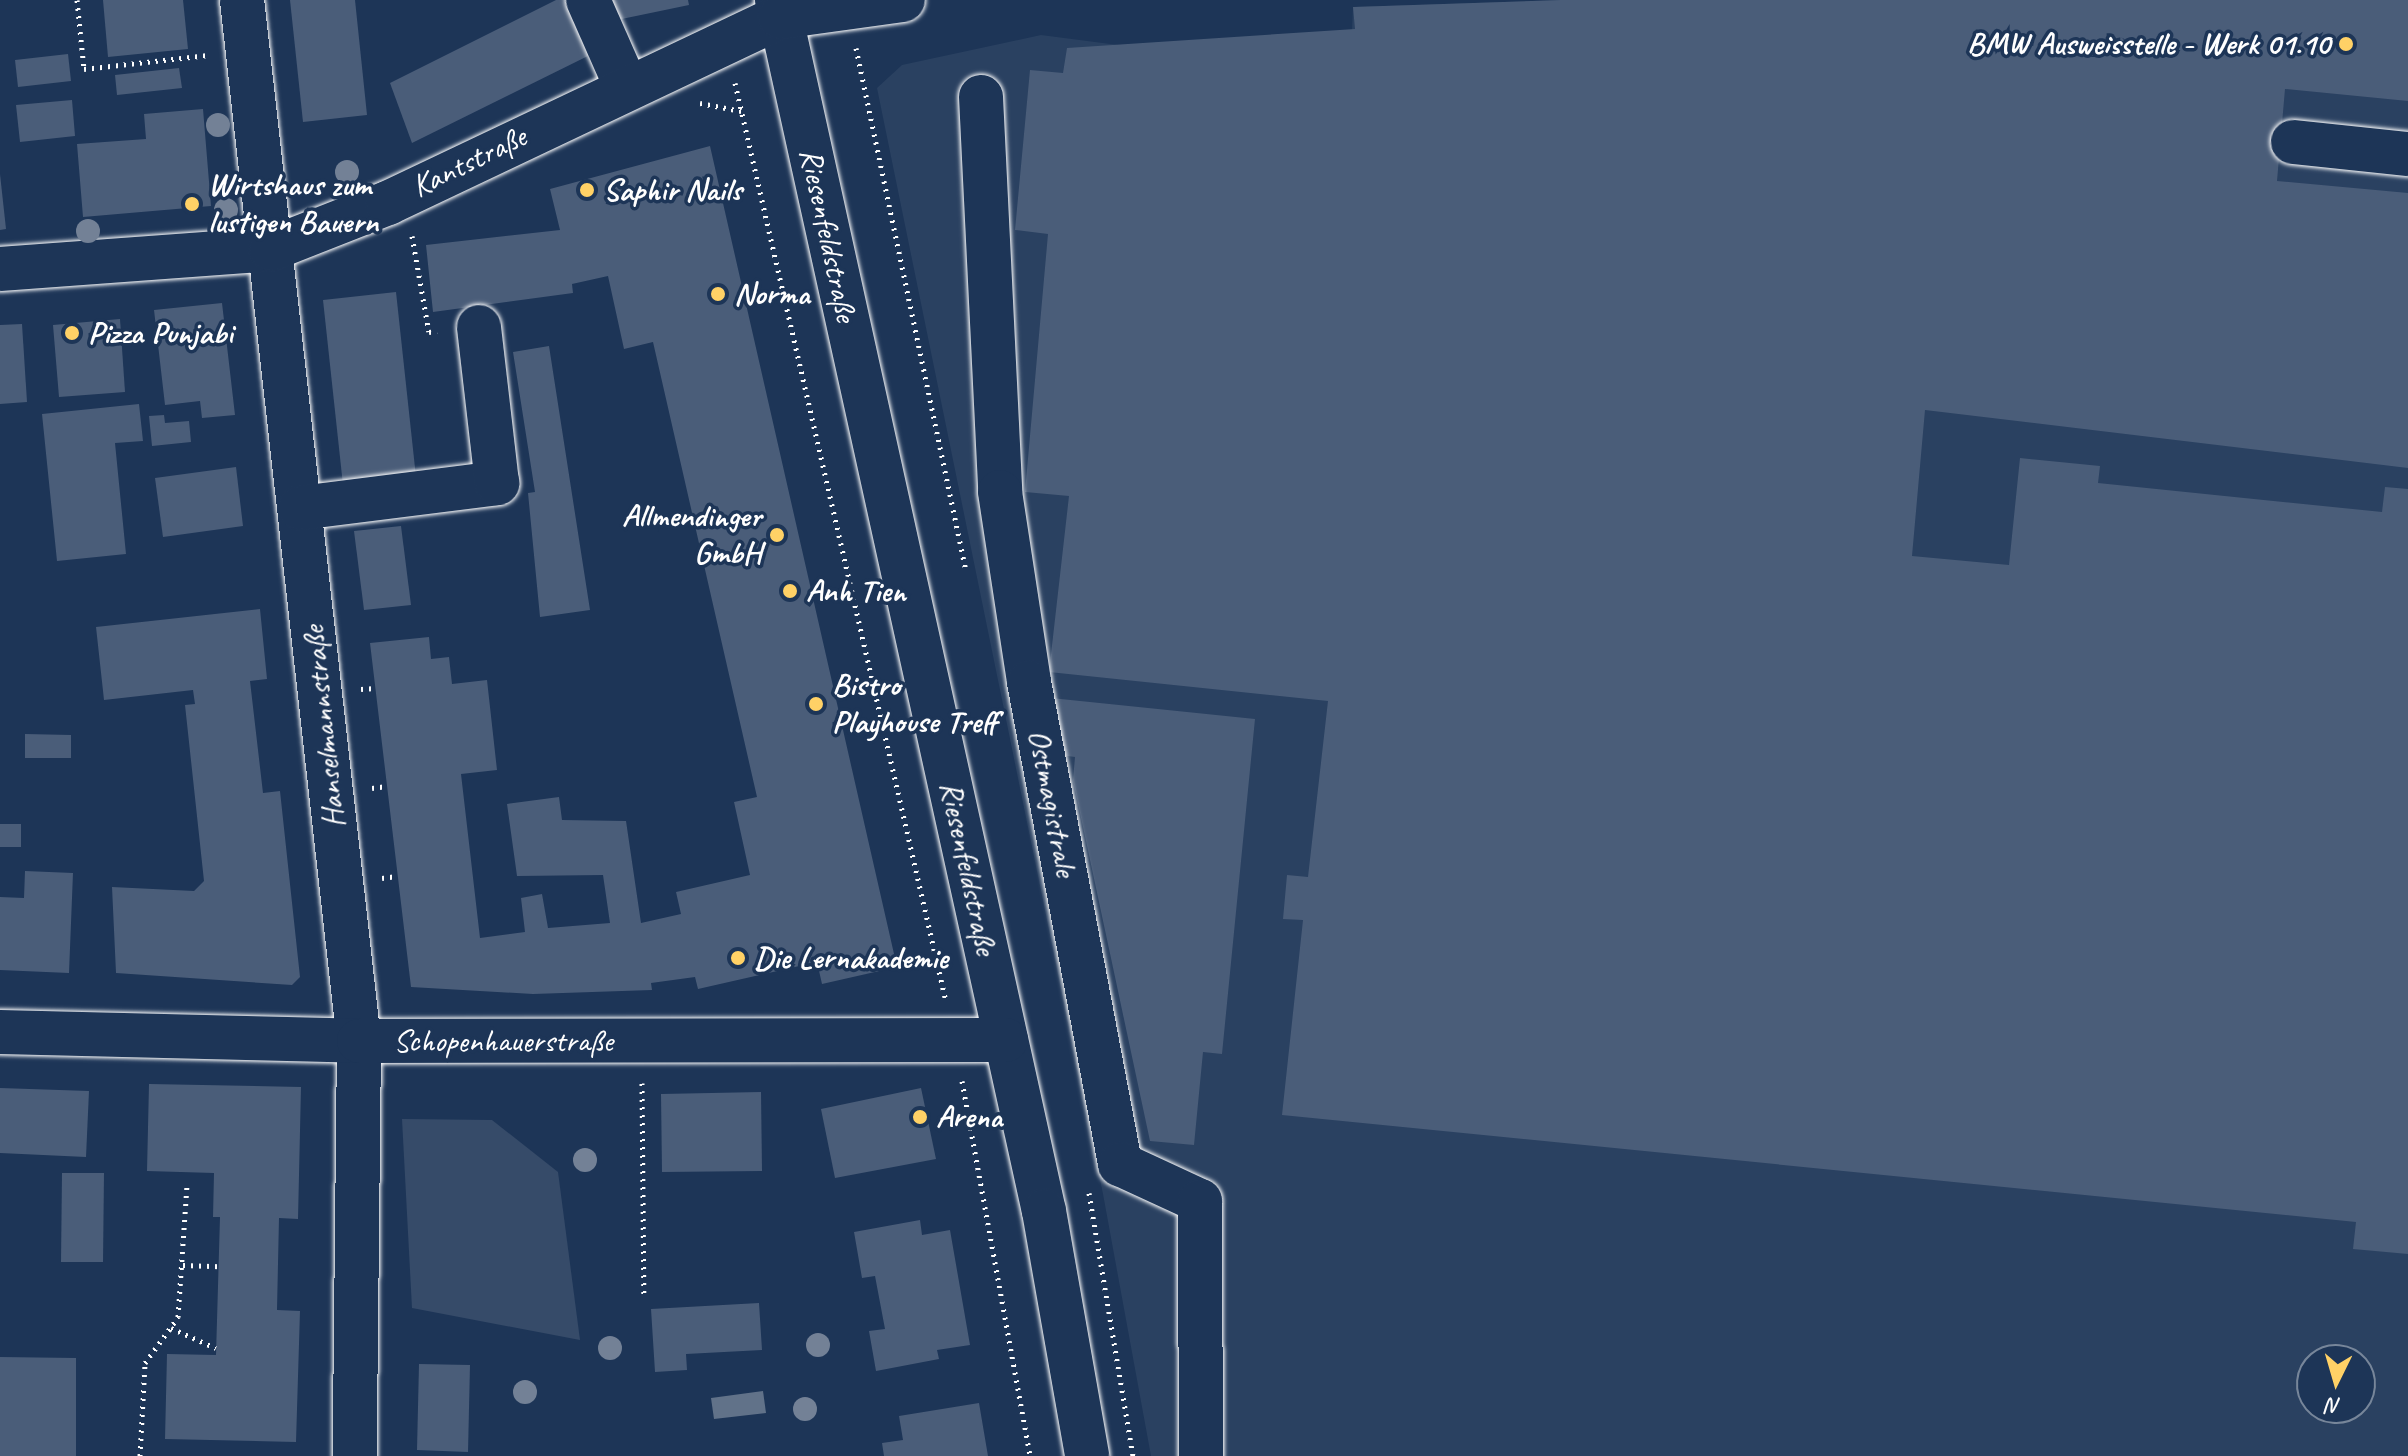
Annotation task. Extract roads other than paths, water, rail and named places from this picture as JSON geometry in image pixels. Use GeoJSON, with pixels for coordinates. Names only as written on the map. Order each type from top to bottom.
{"type":"FeatureCollection","features":[{"type":"Feature","properties":{"kind":"street","name":"Hanselmannstraße"},"geometry":{"type":"LineString","coordinates":[[242,0],[359,1041],[355,1456]]}},
{"type":"Feature","properties":{"kind":"street"},"geometry":{"type":"LineString","coordinates":[[588,0],[626,86]]}},
{"type":"Feature","properties":{"kind":"street","name":"Kantstraße"},"geometry":{"type":"LineString","coordinates":[[0,269],[271,249],[398,197],[724,42],[778,8],[903,0]]}},
{"type":"Feature","properties":{"kind":"street","name":"Riesenfeldstraße"},"geometry":{"type":"LineString","coordinates":[[778,8],[1006,1040],[1087,1456]]}},
{"type":"Feature","properties":{"kind":"street","name":"Ostmagistrale"},"geometry":{"type":"LineString","coordinates":[[981,97],[1000,492],[1029,682],[1120,1164],[1200,1201],[1201,1456]]}},
{"type":"Feature","properties":{"kind":"street"},"geometry":{"type":"LineString","coordinates":[[2293,142],[2408,154]]}},
{"type":"Feature","properties":{"kind":"street"},"geometry":{"type":"LineString","coordinates":[[300,508],[497,483],[479,327]]}},
{"type":"Feature","properties":{"kind":"street","name":"Schopenhauerstraße"},"geometry":{"type":"LineString","coordinates":[[0,1032],[359,1041],[1006,1040]]}},
{"type":"Feature","properties":{"kind":"place","name":"BMW Ausweisstelle - Werk 01.10"},"geometry":{"type":"Point","coordinates":[2346,44]}},
{"type":"Feature","properties":{"kind":"place","name":"Saphir Nails"},"geometry":{"type":"Point","coordinates":[587,190]}},
{"type":"Feature","properties":{"kind":"place","name":"Wirtshaus zum lustigen Bauern"},"geometry":{"type":"Point","coordinates":[192,204]}},
{"type":"Feature","properties":{"kind":"place","name":"Norma"},"geometry":{"type":"Point","coordinates":[718,294]}},
{"type":"Feature","properties":{"kind":"place","name":"Pizza Punjabi"},"geometry":{"type":"Point","coordinates":[72,333]}},
{"type":"Feature","properties":{"kind":"place","name":"Allmendinger GmbH"},"geometry":{"type":"Point","coordinates":[777,535]}},
{"type":"Feature","properties":{"kind":"place","name":"Anh Tien"},"geometry":{"type":"Point","coordinates":[790,591]}},
{"type":"Feature","properties":{"kind":"place","name":"Bistro Playhouse Treff"},"geometry":{"type":"Point","coordinates":[816,704]}},
{"type":"Feature","properties":{"kind":"place","name":"Die Lernakademie"},"geometry":{"type":"Point","coordinates":[738,958]}},
{"type":"Feature","properties":{"kind":"place","name":"Arena"},"geometry":{"type":"Point","coordinates":[920,1117]}}]}
